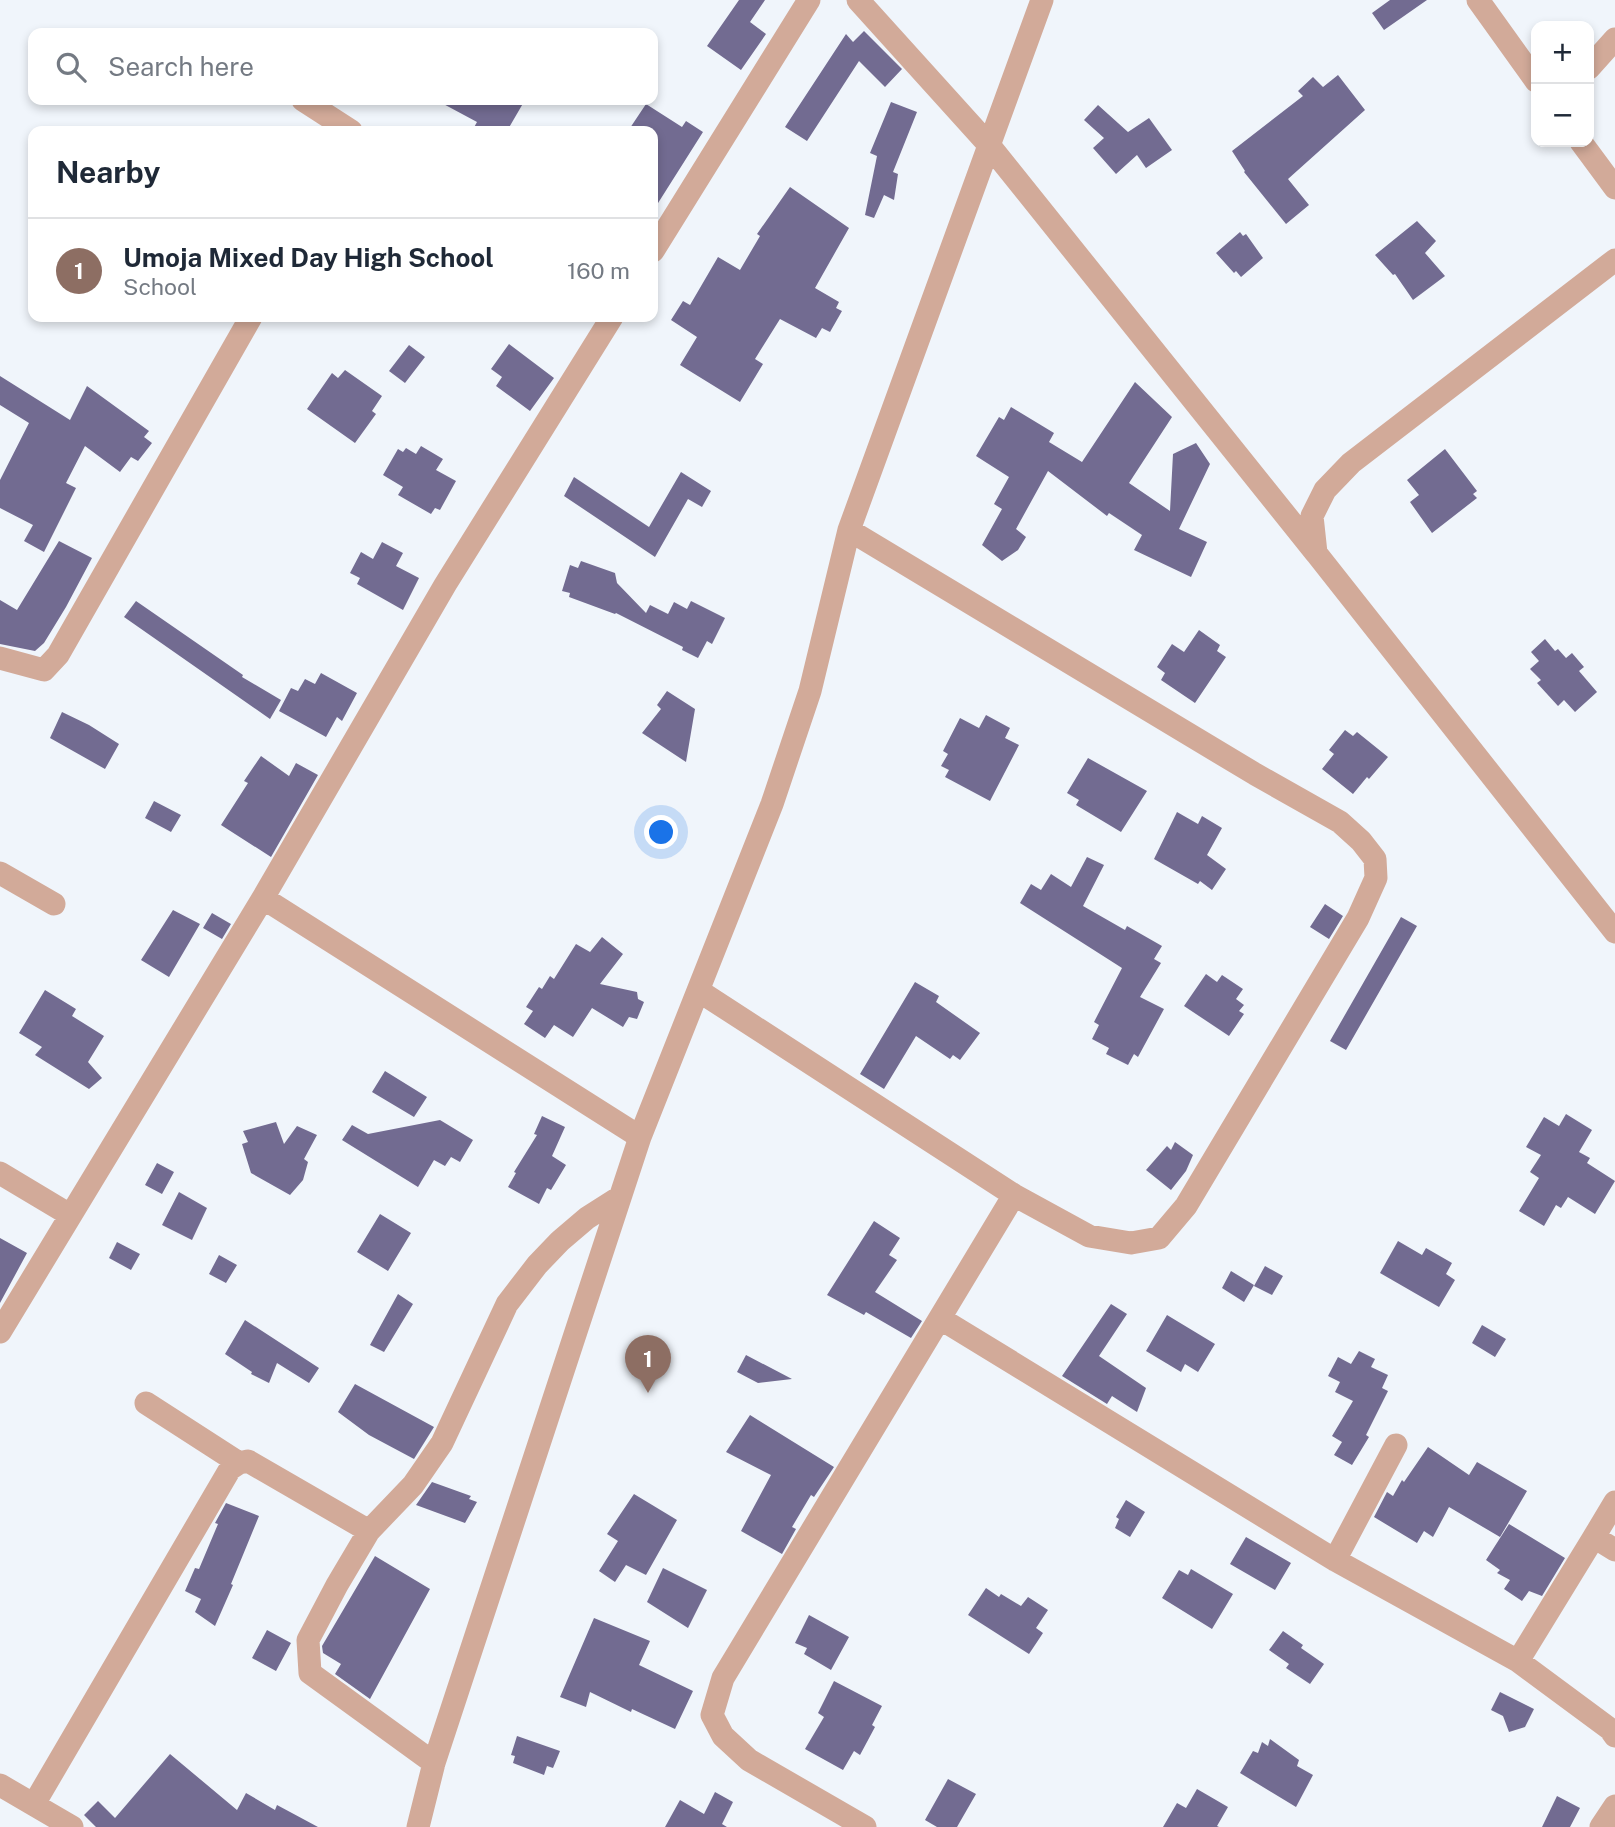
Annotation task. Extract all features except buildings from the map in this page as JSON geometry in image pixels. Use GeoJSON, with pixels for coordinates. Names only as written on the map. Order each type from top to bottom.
{"type":"FeatureCollection","features":[{"type":"Feature","properties":{"kind":"street"},"geometry":{"type":"LineString","coordinates":[[658,243],[809,0]]}},
{"type":"Feature","properties":{"kind":"street"},"geometry":{"type":"LineString","coordinates":[[858,0],[989,145],[1615,932]]}},
{"type":"Feature","properties":{"kind":"street"},"geometry":{"type":"LineString","coordinates":[[418,1827],[434,1763],[640,1136],[772,804],[810,691],[849,530],[1042,0]]}},
{"type":"Feature","properties":{"kind":"street"},"geometry":{"type":"LineString","coordinates":[[1478,0],[1531,75]]}},
{"type":"Feature","properties":{"kind":"street"},"geometry":{"type":"LineString","coordinates":[[1594,62],[1615,39]]}},
{"type":"Feature","properties":{"kind":"street"},"geometry":{"type":"LineString","coordinates":[[311,105],[343,126]]}},
{"type":"Feature","properties":{"kind":"street"},"geometry":{"type":"LineString","coordinates":[[1585,147],[1615,188]]}},
{"type":"Feature","properties":{"kind":"street"},"geometry":{"type":"LineString","coordinates":[[1316,553],[1312,516],[1325,490],[1351,463],[1615,260]]}},
{"type":"Feature","properties":{"kind":"street"},"geometry":{"type":"LineString","coordinates":[[0,658],[44,670],[58,655],[248,322]]}},
{"type":"Feature","properties":{"kind":"street"},"geometry":{"type":"LineString","coordinates":[[0,1332],[263,898],[445,585],[609,322]]}},
{"type":"Feature","properties":{"kind":"street"},"geometry":{"type":"LineString","coordinates":[[699,991],[1014,1195],[1089,1236],[1131,1243],[1159,1238],[1186,1206],[1358,918],[1376,878],[1375,859],[1361,841],[1340,822],[1255,774],[849,530]]}},
{"type":"Feature","properties":{"kind":"street"},"geometry":{"type":"LineString","coordinates":[[0,873],[54,904]]}},
{"type":"Feature","properties":{"kind":"street"},"geometry":{"type":"LineString","coordinates":[[263,898],[640,1136]]}},
{"type":"Feature","properties":{"kind":"street"},"geometry":{"type":"LineString","coordinates":[[0,1173],[70,1215]]}},
{"type":"Feature","properties":{"kind":"street"},"geometry":{"type":"LineString","coordinates":[[860,1826],[749,1760],[723,1736],[712,1715],[723,1678],[1014,1195]]}},
{"type":"Feature","properties":{"kind":"street"},"geometry":{"type":"LineString","coordinates":[[434,1763],[310,1673],[308,1640],[369,1531],[413,1485],[442,1443],[507,1304],[537,1265],[560,1241],[587,1218],[620,1197]]}},
{"type":"Feature","properties":{"kind":"street"},"geometry":{"type":"LineString","coordinates":[[941,1319],[1335,1560],[1518,1661],[1610,1729],[1615,1736]]}},
{"type":"Feature","properties":{"kind":"street"},"geometry":{"type":"LineString","coordinates":[[146,1403],[239,1463]]}},
{"type":"Feature","properties":{"kind":"street"},"geometry":{"type":"LineString","coordinates":[[1335,1560],[1396,1445]]}},
{"type":"Feature","properties":{"kind":"street"},"geometry":{"type":"LineString","coordinates":[[34,1804],[230,1469],[248,1461],[369,1531]]}},
{"type":"Feature","properties":{"kind":"street"},"geometry":{"type":"LineString","coordinates":[[1518,1661],[1615,1502]]}},
{"type":"Feature","properties":{"kind":"street"},"geometry":{"type":"LineString","coordinates":[[1594,1537],[1615,1550]]}},
{"type":"Feature","properties":{"kind":"street"},"geometry":{"type":"LineString","coordinates":[[0,1785],[72,1827]]}},
{"type":"Feature","properties":{"kind":"street"},"geometry":{"type":"LineString","coordinates":[[1601,1827],[1615,1805]]}},
{"type":"Feature","properties":{"kind":"place","name":"Umoja Mixed Day High School"},"geometry":{"type":"Point","coordinates":[648,1393]}}]}
